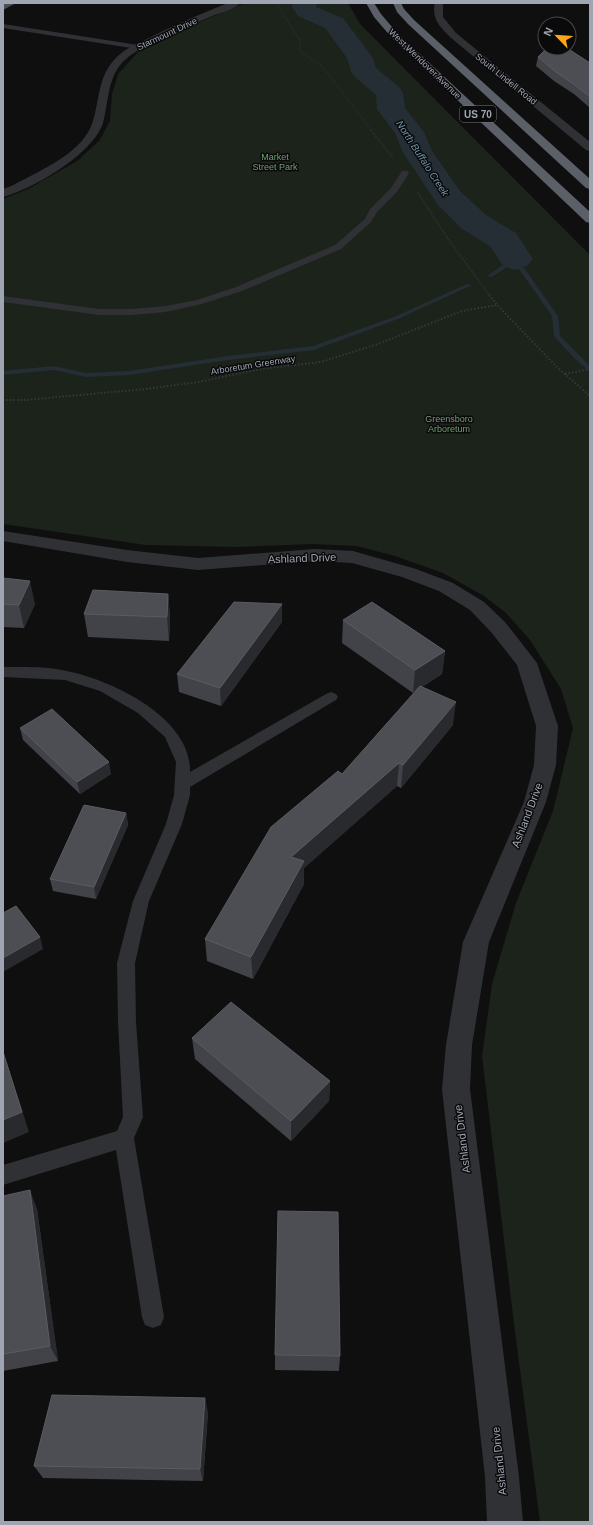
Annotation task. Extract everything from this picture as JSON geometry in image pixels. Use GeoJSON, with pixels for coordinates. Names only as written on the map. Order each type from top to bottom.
{"type":"FeatureCollection","features":[{"type":"Feature","properties":{"kind":"highway","name":"West Wendover Avenue"},"geometry":{"type":"LineString","coordinates":[[397,3],[400,10],[412,22],[590,185]]}},
{"type":"Feature","properties":{"kind":"highway","name":"West Wendover Avenue"},"geometry":{"type":"LineString","coordinates":[[371,4],[377,15],[395,36],[590,219]]}},
{"type":"Feature","properties":{"kind":"main road"},"geometry":{"type":"LineString","coordinates":[[3,7],[12,3]]}},
{"type":"Feature","properties":{"kind":"street","name":"Starmount Drive"},"geometry":{"type":"LineString","coordinates":[[3,193],[10,191],[66,161],[85,142],[96,126],[110,70],[120,59],[165,33],[236,3]]}},
{"type":"Feature","properties":{"kind":"street","name":"South Lindell Road"},"geometry":{"type":"LineString","coordinates":[[439,3],[436,10],[439,20],[453,35],[590,148]]}},
{"type":"Feature","properties":{"kind":"street"},"geometry":{"type":"LineString","coordinates":[[565,127],[578,126]]}},
{"type":"Feature","properties":{"kind":"street","name":"Ashland Drive"},"geometry":{"type":"LineString","coordinates":[[3,536],[127,556],[198,564],[315,555],[353,557],[409,573],[446,587],[477,606],[498,627],[527,663],[547,726],[545,765],[534,802],[476,942],[459,1045],[456,1089],[502,1477],[505,1522]]}},
{"type":"Feature","properties":{"kind":"lane"},"geometry":{"type":"LineString","coordinates":[[3,26],[135,49]]}},
{"type":"Feature","properties":{"kind":"lane"},"geometry":{"type":"LineString","coordinates":[[3,29],[135,49]]}},
{"type":"Feature","properties":{"kind":"lane"},"geometry":{"type":"LineString","coordinates":[[3,299],[98,312],[131,312],[166,309],[199,302],[239,289],[338,247],[368,220],[373,210],[394,190],[405,174]]}},
{"type":"Feature","properties":{"kind":"lane"},"geometry":{"type":"LineString","coordinates":[[3,672],[66,675],[106,688],[142,709],[171,734],[183,762],[182,795],[174,824],[142,901],[126,963],[127,1022],[133,1117],[124,1138],[153,1317]]}},
{"type":"Feature","properties":{"kind":"lane"},"geometry":{"type":"LineString","coordinates":[[182,784],[331,697]]}},
{"type":"Feature","properties":{"kind":"lane"},"geometry":{"type":"LineString","coordinates":[[3,1175],[124,1138]]}},
{"type":"Feature","properties":{"kind":"path"},"geometry":{"type":"LineString","coordinates":[[276,3],[301,42],[300,52],[323,67],[405,174],[450,242],[497,305],[564,374],[590,396]]}},
{"type":"Feature","properties":{"kind":"path","name":"Arboretum Greenway"},"geometry":{"type":"LineString","coordinates":[[3,400],[26,400],[146,389],[198,382],[260,369],[321,362],[378,344],[462,311],[497,305]]}},
{"type":"Feature","properties":{"kind":"path"},"geometry":{"type":"LineString","coordinates":[[564,374],[590,369]]}},
{"type":"Feature","properties":{"kind":"green space","name":"Greensboro Arboretum"},"geometry":{"type":"Polygon","coordinates":[[[245,3],[348,3],[360,24],[590,255],[590,1522],[540,1522],[515,1332],[482,1056],[492,984],[516,903],[553,811],[573,728],[561,689],[530,640],[506,613],[484,596],[443,573],[395,556],[357,546],[312,544],[235,547],[146,545],[3,524],[3,199],[28,189],[77,161],[99,141],[110,121],[112,94],[118,74],[138,52],[176,32],[245,3]]]}},
{"type":"Feature","properties":{"kind":"building"},"geometry":{"type":"Polygon","coordinates":[[[577,55],[590,63],[590,97],[556,72],[538,57],[577,56],[577,55]]]}},
{"type":"Feature","properties":{"kind":"building"},"geometry":{"type":"Polygon","coordinates":[[[3,578],[30,581],[19,605],[3,604],[3,578]]]}},
{"type":"Feature","properties":{"kind":"building"},"geometry":{"type":"Polygon","coordinates":[[[93,590],[168,594],[167,617],[84,614],[93,590]]]}},
{"type":"Feature","properties":{"kind":"building"},"geometry":{"type":"Polygon","coordinates":[[[234,602],[282,604],[220,688],[177,674],[234,602]]]}},
{"type":"Feature","properties":{"kind":"building"},"geometry":{"type":"Polygon","coordinates":[[[372,602],[445,651],[415,670],[343,620],[372,602]]]}},
{"type":"Feature","properties":{"kind":"building"},"geometry":{"type":"Polygon","coordinates":[[[420,686],[456,702],[403,765],[399,763],[291,857],[304,861],[251,957],[205,939],[271,827],[338,771],[342,774],[420,686]]]}},
{"type":"Feature","properties":{"kind":"building"},"geometry":{"type":"Polygon","coordinates":[[[52,709],[109,762],[77,782],[20,728],[52,709]]]}},
{"type":"Feature","properties":{"kind":"building"},"geometry":{"type":"Polygon","coordinates":[[[84,805],[126,813],[94,887],[50,879],[84,805]]]}},
{"type":"Feature","properties":{"kind":"building"},"geometry":{"type":"Polygon","coordinates":[[[16,906],[40,937],[3,958],[3,913],[16,906]]]}},
{"type":"Feature","properties":{"kind":"building"},"geometry":{"type":"Polygon","coordinates":[[[231,1002],[330,1081],[291,1121],[192,1038],[231,1002]]]}},
{"type":"Feature","properties":{"kind":"building"},"geometry":{"type":"Polygon","coordinates":[[[3,1052],[22,1112],[3,1120],[3,1052]]]}},
{"type":"Feature","properties":{"kind":"building"},"geometry":{"type":"Polygon","coordinates":[[[30,1190],[50,1346],[3,1354],[3,1196],[30,1190]]]}},
{"type":"Feature","properties":{"kind":"building"},"geometry":{"type":"Polygon","coordinates":[[[278,1211],[338,1212],[340,1356],[275,1355],[278,1211]]]}},
{"type":"Feature","properties":{"kind":"building"},"geometry":{"type":"Polygon","coordinates":[[[52,1395],[205,1398],[200,1469],[34,1466],[52,1395]]]}},
{"type":"Feature","properties":{"kind":"waterway","name":"North Buffalo Creek"},"geometry":{"type":"LineString","coordinates":[[305,3],[304,7],[306,11],[334,23],[360,58],[364,71],[389,93],[391,109],[409,132],[417,151],[449,198],[474,222],[504,240],[515,259]]}},
{"type":"Feature","properties":{"kind":"waterway","name":"North Buffalo Creek"},"geometry":{"type":"LineString","coordinates":[[490,276],[515,259],[555,316],[557,336],[590,370]]}},
{"type":"Feature","properties":{"kind":"waterway"},"geometry":{"type":"LineString","coordinates":[[3,373],[54,368],[86,375],[129,373],[221,359],[314,348],[396,318],[469,285]]}},
{"type":"Feature","properties":{"kind":"park label","name":"Market Street Park"},"geometry":{"type":"Point","coordinates":[275,162]}}]}
